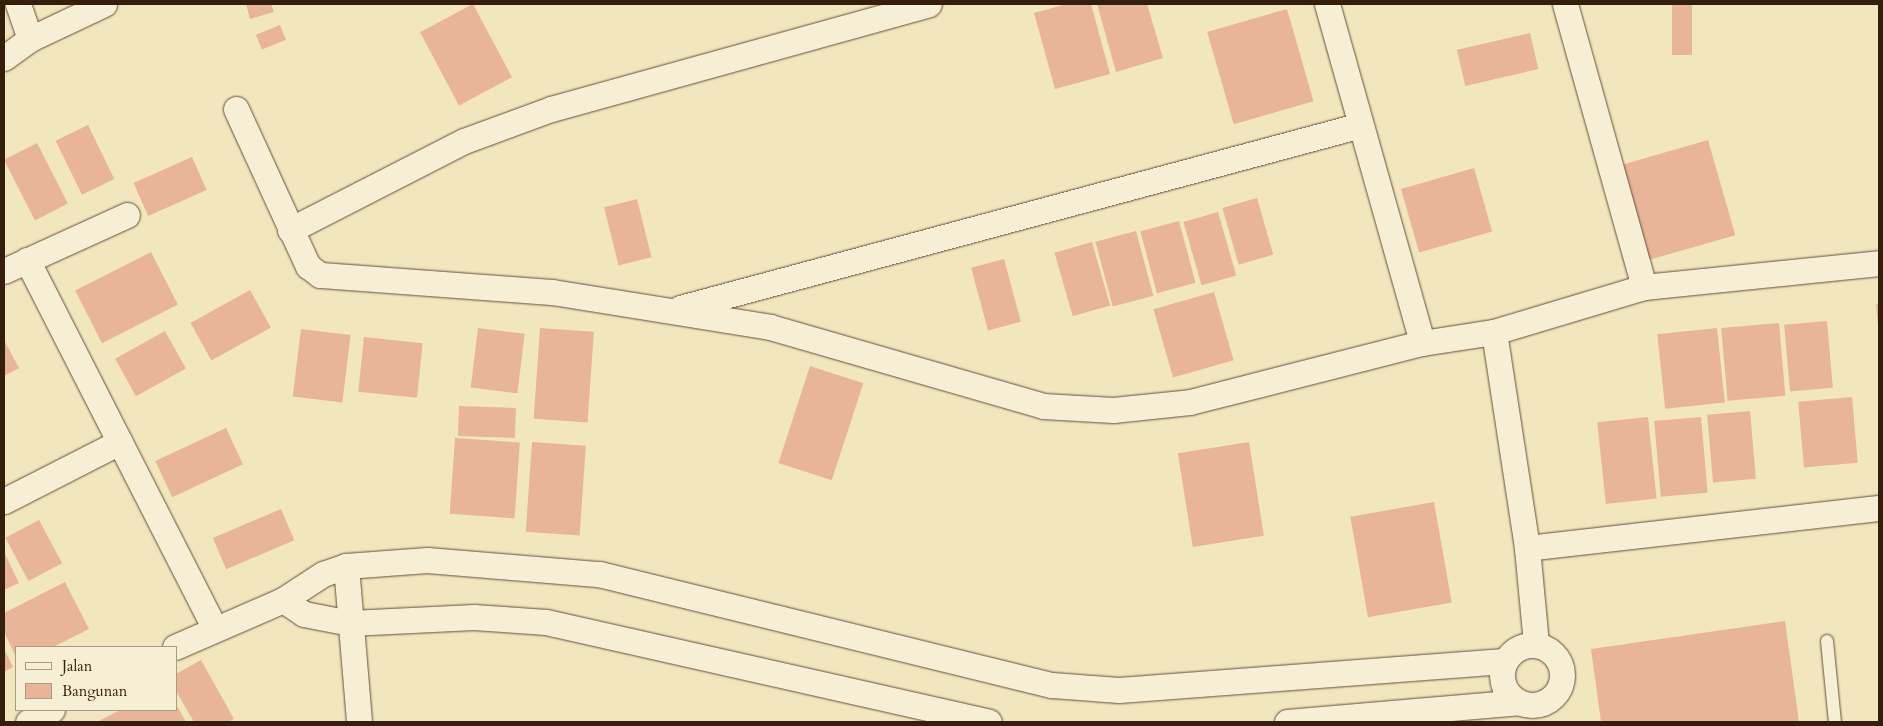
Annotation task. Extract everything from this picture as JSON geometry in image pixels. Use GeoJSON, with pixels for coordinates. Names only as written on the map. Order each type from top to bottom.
{"type":"FeatureCollection","features":[{"type":"Feature","properties":{"kind":"street"},"geometry":{"type":"LineString","coordinates":[[18,4],[30,40]]}},
{"type":"Feature","properties":{"kind":"street"},"geometry":{"type":"LineString","coordinates":[[4,58],[30,40],[104,4]]}},
{"type":"Feature","properties":{"kind":"street"},"geometry":{"type":"LineString","coordinates":[[290,230],[464,141],[551,109],[929,4]]}},
{"type":"Feature","properties":{"kind":"street"},"geometry":{"type":"LineString","coordinates":[[1327,4],[1422,343]]}},
{"type":"Feature","properties":{"kind":"street"},"geometry":{"type":"LineString","coordinates":[[1565,4],[1644,287]]}},
{"type":"Feature","properties":{"kind":"street"},"geometry":{"type":"LineString","coordinates":[[236,109],[308,266],[320,275],[552,292],[770,327],[1043,406],[1113,410],[1190,402],[1422,343],[1494,332],[1644,287],[1879,263]]}},
{"type":"Feature","properties":{"kind":"street"},"geometry":{"type":"LineString","coordinates":[[672,310],[1361,125]]}},
{"type":"Feature","properties":{"kind":"street"},"geometry":{"type":"LineString","coordinates":[[4,271],[127,215]]}},
{"type":"Feature","properties":{"kind":"street"},"geometry":{"type":"LineString","coordinates":[[27,260],[214,627]]}},
{"type":"Feature","properties":{"kind":"street"},"geometry":{"type":"LineString","coordinates":[[1494,332],[1527,548],[1536,644]]}},
{"type":"Feature","properties":{"kind":"street"},"geometry":{"type":"LineString","coordinates":[[4,501],[120,442]]}},
{"type":"Feature","properties":{"kind":"street"},"geometry":{"type":"LineString","coordinates":[[1527,548],[1879,508]]}},
{"type":"Feature","properties":{"kind":"street"},"geometry":{"type":"LineString","coordinates":[[177,646],[214,627],[283,600],[323,574],[346,566],[427,560],[599,574],[1052,686],[1119,690],[1504,661],[1523,645],[1536,644],[1552,651],[1562,666],[1559,689],[1534,709],[1287,722]]}},
{"type":"Feature","properties":{"kind":"street"},"geometry":{"type":"LineString","coordinates":[[346,566],[359,722]]}},
{"type":"Feature","properties":{"kind":"street"},"geometry":{"type":"LineString","coordinates":[[283,600],[304,614],[350,623],[474,617],[546,622],[989,722]]}},
{"type":"Feature","properties":{"kind":"street"},"geometry":{"type":"LineString","coordinates":[[1504,661],[1503,684],[1534,709]]}},
{"type":"Feature","properties":{"kind":"street"},"geometry":{"type":"LineString","coordinates":[[28,722],[50,711]]}},
{"type":"Feature","properties":{"kind":"lane"},"geometry":{"type":"LineString","coordinates":[[1827,642],[1835,722]]}},
{"type":"Feature","properties":{"kind":"building"},"geometry":{"type":"Polygon","coordinates":[[[246,4],[271,4],[274,12],[250,19],[246,4]]]}},
{"type":"Feature","properties":{"kind":"building"},"geometry":{"type":"Polygon","coordinates":[[[473,4],[512,77],[459,105],[420,32],[473,4]]]}},
{"type":"Feature","properties":{"kind":"building"},"geometry":{"type":"Polygon","coordinates":[[[1067,4],[1091,4],[1110,74],[1055,89],[1034,13],[1067,4]]]}},
{"type":"Feature","properties":{"kind":"building"},"geometry":{"type":"Polygon","coordinates":[[[1097,4],[1147,4],[1163,58],[1116,72],[1097,4]]]}},
{"type":"Feature","properties":{"kind":"building"},"geometry":{"type":"Polygon","coordinates":[[[1672,4],[1692,4],[1692,55],[1672,55],[1672,4]]]}},
{"type":"Feature","properties":{"kind":"building"},"geometry":{"type":"Polygon","coordinates":[[[1287,9],[1313,101],[1234,124],[1207,32],[1287,9]]]}},
{"type":"Feature","properties":{"kind":"building"},"geometry":{"type":"Polygon","coordinates":[[[280,25],[286,40],[262,50],[256,35],[280,25]]]}},
{"type":"Feature","properties":{"kind":"building"},"geometry":{"type":"Polygon","coordinates":[[[1530,33],[1538,69],[1465,86],[1457,50],[1530,33]]]}},
{"type":"Feature","properties":{"kind":"building"},"geometry":{"type":"Polygon","coordinates":[[[88,125],[114,179],[82,195],[56,141],[88,125]]]}},
{"type":"Feature","properties":{"kind":"building"},"geometry":{"type":"Polygon","coordinates":[[[1708,140],[1735,235],[1645,261],[1618,166],[1708,140]]]}},
{"type":"Feature","properties":{"kind":"building"},"geometry":{"type":"Polygon","coordinates":[[[37,143],[68,204],[35,220],[4,160],[37,143]]]}},
{"type":"Feature","properties":{"kind":"building"},"geometry":{"type":"Polygon","coordinates":[[[192,157],[207,190],[148,216],[134,183],[192,157]]]}},
{"type":"Feature","properties":{"kind":"building"},"geometry":{"type":"Polygon","coordinates":[[[1474,168],[1492,231],[1419,252],[1401,189],[1474,168]]]}},
{"type":"Feature","properties":{"kind":"building"},"geometry":{"type":"Polygon","coordinates":[[[1257,198],[1273,255],[1239,265],[1222,208],[1257,198]]]}},
{"type":"Feature","properties":{"kind":"building"},"geometry":{"type":"Polygon","coordinates":[[[637,199],[652,257],[619,265],[604,207],[637,199]]]}},
{"type":"Feature","properties":{"kind":"building"},"geometry":{"type":"Polygon","coordinates":[[[1218,212],[1236,275],[1202,285],[1183,222],[1218,212]]]}},
{"type":"Feature","properties":{"kind":"building"},"geometry":{"type":"Polygon","coordinates":[[[1179,221],[1196,283],[1157,293],[1140,231],[1179,221]]]}},
{"type":"Feature","properties":{"kind":"building"},"geometry":{"type":"Polygon","coordinates":[[[1136,231],[1153,296],[1113,307],[1095,242],[1136,231]]]}},
{"type":"Feature","properties":{"kind":"building"},"geometry":{"type":"Polygon","coordinates":[[[1092,242],[1110,305],[1073,316],[1055,253],[1092,242]]]}},
{"type":"Feature","properties":{"kind":"building"},"geometry":{"type":"Polygon","coordinates":[[[151,252],[178,305],[102,343],[75,291],[151,252]]]}},
{"type":"Feature","properties":{"kind":"building"},"geometry":{"type":"Polygon","coordinates":[[[1004,259],[1021,322],[988,331],[971,268],[1004,259]]]}},
{"type":"Feature","properties":{"kind":"building"},"geometry":{"type":"Polygon","coordinates":[[[250,290],[271,328],[211,361],[191,323],[250,290]]]}},
{"type":"Feature","properties":{"kind":"building"},"geometry":{"type":"Polygon","coordinates":[[[1214,292],[1234,360],[1173,378],[1153,309],[1214,292]]]}},
{"type":"Feature","properties":{"kind":"building"},"geometry":{"type":"Polygon","coordinates":[[[1879,303],[1879,326],[1878,326],[1876,304],[1879,303]]]}},
{"type":"Feature","properties":{"kind":"building"},"geometry":{"type":"Polygon","coordinates":[[[1827,321],[1833,388],[1790,391],[1784,325],[1827,321]]]}},
{"type":"Feature","properties":{"kind":"building"},"geometry":{"type":"Polygon","coordinates":[[[1779,323],[1785,396],[1728,401],[1721,328],[1779,323]]]}},
{"type":"Feature","properties":{"kind":"building"},"geometry":{"type":"Polygon","coordinates":[[[478,328],[525,334],[517,393],[471,388],[478,328]]]}},
{"type":"Feature","properties":{"kind":"building"},"geometry":{"type":"Polygon","coordinates":[[[540,328],[594,332],[588,423],[534,419],[540,328]]]}},
{"type":"Feature","properties":{"kind":"building"},"geometry":{"type":"Polygon","coordinates":[[[1717,328],[1725,403],[1665,409],[1657,334],[1717,328]]]}},
{"type":"Feature","properties":{"kind":"building"},"geometry":{"type":"Polygon","coordinates":[[[301,329],[351,335],[342,403],[293,396],[301,329]]]}},
{"type":"Feature","properties":{"kind":"building"},"geometry":{"type":"Polygon","coordinates":[[[165,331],[186,369],[136,396],[115,359],[165,331]]]}},
{"type":"Feature","properties":{"kind":"building"},"geometry":{"type":"Polygon","coordinates":[[[364,337],[423,343],[417,398],[358,392],[364,337]]]}},
{"type":"Feature","properties":{"kind":"building"},"geometry":{"type":"Polygon","coordinates":[[[4,340],[19,368],[4,376],[4,340]]]}},
{"type":"Feature","properties":{"kind":"building"},"geometry":{"type":"Polygon","coordinates":[[[810,366],[863,383],[832,480],[778,463],[810,366]]]}},
{"type":"Feature","properties":{"kind":"building"},"geometry":{"type":"Polygon","coordinates":[[[1852,397],[1858,463],[1804,467],[1798,402],[1852,397]]]}},
{"type":"Feature","properties":{"kind":"building"},"geometry":{"type":"Polygon","coordinates":[[[459,406],[516,408],[515,438],[458,436],[459,406]]]}},
{"type":"Feature","properties":{"kind":"building"},"geometry":{"type":"Polygon","coordinates":[[[1750,411],[1756,479],[1713,482],[1707,415],[1750,411]]]}},
{"type":"Feature","properties":{"kind":"building"},"geometry":{"type":"Polygon","coordinates":[[[1648,417],[1657,499],[1606,504],[1597,422],[1648,417]]]}},
{"type":"Feature","properties":{"kind":"building"},"geometry":{"type":"Polygon","coordinates":[[[1701,417],[1708,493],[1661,497],[1654,421],[1701,417]]]}},
{"type":"Feature","properties":{"kind":"building"},"geometry":{"type":"Polygon","coordinates":[[[226,428],[243,464],[172,497],[155,461],[226,428]]]}},
{"type":"Feature","properties":{"kind":"building"},"geometry":{"type":"Polygon","coordinates":[[[455,438],[520,443],[515,518],[450,514],[455,438]]]}},
{"type":"Feature","properties":{"kind":"building"},"geometry":{"type":"Polygon","coordinates":[[[532,442],[586,446],[580,536],[526,532],[532,442]]]}},
{"type":"Feature","properties":{"kind":"building"},"geometry":{"type":"Polygon","coordinates":[[[1249,442],[1264,536],[1193,547],[1178,453],[1249,442]]]}},
{"type":"Feature","properties":{"kind":"building"},"geometry":{"type":"Polygon","coordinates":[[[1434,502],[1452,602],[1368,617],[1350,517],[1434,502]]]}},
{"type":"Feature","properties":{"kind":"building"},"geometry":{"type":"Polygon","coordinates":[[[281,509],[294,540],[226,569],[213,538],[281,509]]]}},
{"type":"Feature","properties":{"kind":"building"},"geometry":{"type":"Polygon","coordinates":[[[39,520],[62,563],[28,581],[5,538],[39,520]]]}},
{"type":"Feature","properties":{"kind":"building"},"geometry":{"type":"Polygon","coordinates":[[[4,552],[19,583],[4,590],[4,552]]]}},
{"type":"Feature","properties":{"kind":"building"},"geometry":{"type":"Polygon","coordinates":[[[65,582],[89,629],[55,646],[15,646],[15,655],[4,632],[4,613],[65,582]]]}},
{"type":"Feature","properties":{"kind":"building"},"geometry":{"type":"Polygon","coordinates":[[[1785,621],[1799,722],[1601,722],[1591,649],[1785,621]]]}},
{"type":"Feature","properties":{"kind":"building"},"geometry":{"type":"Polygon","coordinates":[[[4,649],[13,667],[4,672],[4,649]]]}},
{"type":"Feature","properties":{"kind":"building"},"geometry":{"type":"Polygon","coordinates":[[[201,660],[234,719],[228,722],[194,722],[178,694],[178,673],[201,660]]]}},
{"type":"Feature","properties":{"kind":"building"},"geometry":{"type":"Polygon","coordinates":[[[178,708],[186,722],[97,722],[118,711],[178,711],[178,708]]]}}]}
